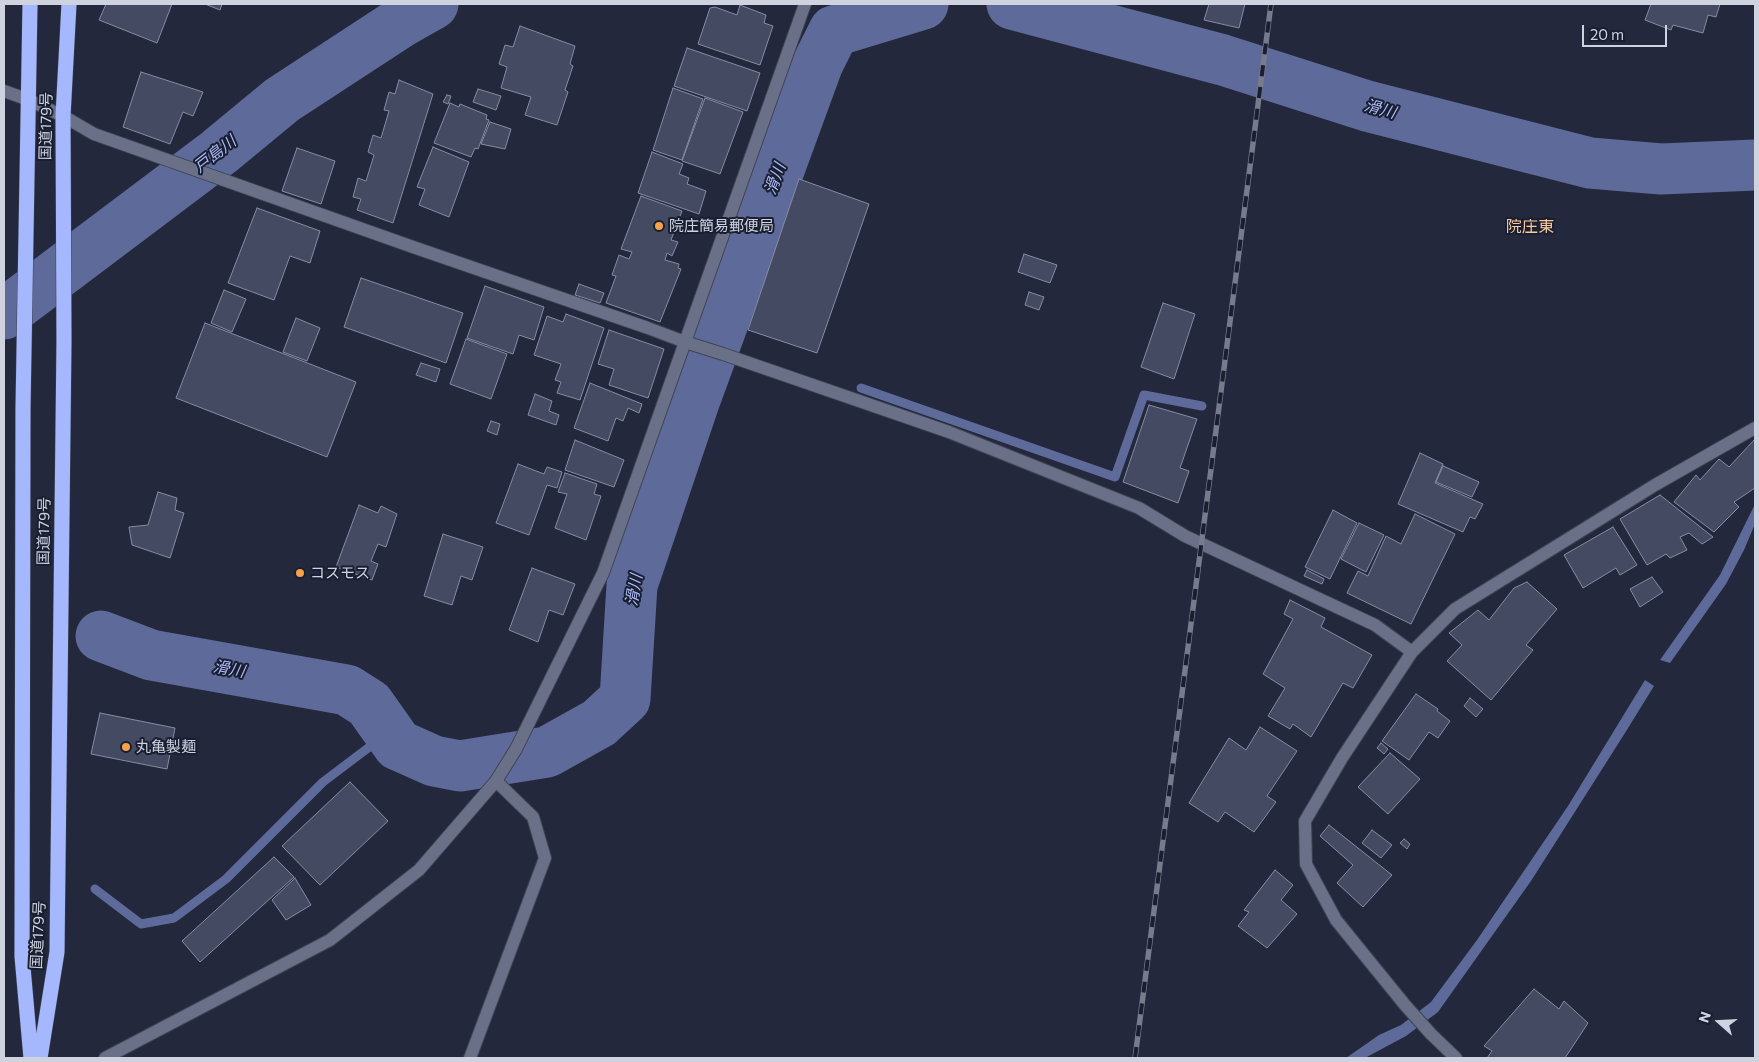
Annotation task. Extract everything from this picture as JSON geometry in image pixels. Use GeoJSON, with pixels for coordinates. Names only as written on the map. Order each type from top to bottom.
{"type":"FeatureCollection","features":[{"type":"Feature","properties":{"kind":"highway","name":"国道179号"},"geometry":{"type":"LineString","coordinates":[[30,4],[30,100],[24,331],[22,956],[31,1058]]}},
{"type":"Feature","properties":{"kind":"highway","name":"国道179号"},"geometry":{"type":"LineString","coordinates":[[40,1058],[57,952],[64,299],[63,116],[69,4]]}},
{"type":"Feature","properties":{"kind":"street"},"geometry":{"type":"LineString","coordinates":[[105,1058],[330,940],[419,870],[496,781],[516,749],[603,573],[805,4]]}},
{"type":"Feature","properties":{"kind":"street"},"geometry":{"type":"LineString","coordinates":[[4,91],[30,100],[94,134],[685,342],[949,432],[1139,508],[1185,536],[1375,625],[1412,652]]}},
{"type":"Feature","properties":{"kind":"street"},"geometry":{"type":"LineString","coordinates":[[1456,1058],[1405,1005],[1336,920],[1306,864],[1305,821],[1342,758],[1412,652],[1455,610],[1656,485],[1755,428]]}},
{"type":"Feature","properties":{"kind":"street"},"geometry":{"type":"LineString","coordinates":[[470,1058],[545,858],[533,817],[496,781]]}},
{"type":"Feature","properties":{"kind":"water"},"geometry":{"type":"Polygon","coordinates":[[[1755,504],[1755,524],[1726,584],[1670,663],[1660,660],[1720,575],[1755,504]]]}},
{"type":"Feature","properties":{"kind":"water"},"geometry":{"type":"Polygon","coordinates":[[[1645,680],[1654,686],[1625,733],[1531,881],[1438,1012],[1406,1036],[1365,1058],[1346,1058],[1379,1035],[1401,1025],[1431,1002],[1477,940],[1568,806],[1645,680]]]}},
{"type":"Feature","properties":{"kind":"building"},"geometry":{"type":"Polygon","coordinates":[[[106,4],[172,4],[157,43],[99,20],[106,4]]]}},
{"type":"Feature","properties":{"kind":"building"},"geometry":{"type":"Polygon","coordinates":[[[205,4],[222,4],[220,10],[205,4]]]}},
{"type":"Feature","properties":{"kind":"building"},"geometry":{"type":"Polygon","coordinates":[[[1209,4],[1245,4],[1239,28],[1204,20],[1209,4]]]}},
{"type":"Feature","properties":{"kind":"building"},"geometry":{"type":"Polygon","coordinates":[[[1651,4],[1720,4],[1716,17],[1708,15],[1703,33],[1673,25],[1671,30],[1645,20],[1651,4]]]}},
{"type":"Feature","properties":{"kind":"building"},"geometry":{"type":"Polygon","coordinates":[[[740,5],[766,15],[764,23],[773,26],[760,65],[698,44],[710,8],[715,7],[737,15],[740,5]]]}},
{"type":"Feature","properties":{"kind":"building"},"geometry":{"type":"Polygon","coordinates":[[[520,26],[575,46],[570,64],[573,66],[565,90],[568,92],[557,125],[525,115],[531,97],[501,88],[507,67],[499,64],[505,45],[513,47],[520,26]]]}},
{"type":"Feature","properties":{"kind":"building"},"geometry":{"type":"Polygon","coordinates":[[[687,48],[760,73],[747,111],[674,86],[687,48]]]}},
{"type":"Feature","properties":{"kind":"building"},"geometry":{"type":"Polygon","coordinates":[[[141,72],[203,92],[193,116],[183,112],[170,144],[123,127],[141,72]]]}},
{"type":"Feature","properties":{"kind":"building"},"geometry":{"type":"Polygon","coordinates":[[[399,80],[433,94],[393,223],[357,210],[361,199],[353,197],[358,178],[366,181],[374,155],[368,152],[373,135],[381,138],[389,111],[384,110],[389,92],[395,94],[399,80]]]}},
{"type":"Feature","properties":{"kind":"building"},"geometry":{"type":"Polygon","coordinates":[[[673,88],[703,99],[682,160],[653,150],[673,88]]]}},
{"type":"Feature","properties":{"kind":"building"},"geometry":{"type":"Polygon","coordinates":[[[478,89],[501,96],[496,110],[473,102],[478,89]]]}},
{"type":"Feature","properties":{"kind":"building"},"geometry":{"type":"Polygon","coordinates":[[[447,95],[451,96],[448,104],[443,102],[447,95]]]}},
{"type":"Feature","properties":{"kind":"building"},"geometry":{"type":"Polygon","coordinates":[[[705,98],[743,112],[720,174],[682,161],[705,98]]]}},
{"type":"Feature","properties":{"kind":"building"},"geometry":{"type":"Polygon","coordinates":[[[450,103],[459,107],[460,104],[487,115],[486,119],[489,120],[478,149],[475,148],[471,157],[434,143],[450,103]]]}},
{"type":"Feature","properties":{"kind":"building"},"geometry":{"type":"Polygon","coordinates":[[[490,122],[511,129],[505,149],[481,144],[490,122]]]}},
{"type":"Feature","properties":{"kind":"building"},"geometry":{"type":"Polygon","coordinates":[[[433,147],[469,162],[449,217],[419,205],[425,189],[417,187],[433,147]]]}},
{"type":"Feature","properties":{"kind":"building"},"geometry":{"type":"Polygon","coordinates":[[[297,148],[335,161],[321,204],[282,191],[297,148]]]}},
{"type":"Feature","properties":{"kind":"building"},"geometry":{"type":"Polygon","coordinates":[[[652,152],[683,164],[679,174],[689,178],[687,184],[706,191],[699,214],[638,193],[652,152]]]}},
{"type":"Feature","properties":{"kind":"building"},"geometry":{"type":"Polygon","coordinates":[[[799,179],[869,204],[817,353],[748,330],[799,179]]]}},
{"type":"Feature","properties":{"kind":"building"},"geometry":{"type":"Polygon","coordinates":[[[641,196],[682,211],[671,240],[678,242],[672,256],[667,253],[665,260],[679,264],[678,268],[681,269],[660,322],[606,303],[616,276],[612,275],[619,255],[629,259],[632,252],[621,249],[641,196]]]}},
{"type":"Feature","properties":{"kind":"building"},"geometry":{"type":"Polygon","coordinates":[[[257,208],[320,231],[310,263],[290,256],[274,300],[228,283],[257,208]]]}},
{"type":"Feature","properties":{"kind":"building"},"geometry":{"type":"Polygon","coordinates":[[[1024,254],[1057,265],[1050,283],[1018,272],[1024,254]]]}},
{"type":"Feature","properties":{"kind":"building"},"geometry":{"type":"Polygon","coordinates":[[[361,278],[463,313],[446,363],[344,327],[361,278]]]}},
{"type":"Feature","properties":{"kind":"building"},"geometry":{"type":"Polygon","coordinates":[[[579,284],[604,293],[600,303],[575,295],[579,284]]]}},
{"type":"Feature","properties":{"kind":"building"},"geometry":{"type":"Polygon","coordinates":[[[485,286],[544,307],[534,340],[519,335],[513,354],[467,338],[485,286]]]}},
{"type":"Feature","properties":{"kind":"building"},"geometry":{"type":"Polygon","coordinates":[[[224,290],[246,299],[232,332],[211,323],[224,290]]]}},
{"type":"Feature","properties":{"kind":"building"},"geometry":{"type":"Polygon","coordinates":[[[1029,292],[1044,297],[1039,310],[1025,305],[1029,292]]]}},
{"type":"Feature","properties":{"kind":"building"},"geometry":{"type":"Polygon","coordinates":[[[1163,303],[1195,314],[1174,379],[1141,367],[1163,303]]]}},
{"type":"Feature","properties":{"kind":"building"},"geometry":{"type":"Polygon","coordinates":[[[566,314],[604,328],[580,400],[557,393],[561,382],[555,380],[561,364],[534,355],[547,316],[563,322],[566,314]]]}},
{"type":"Feature","properties":{"kind":"building"},"geometry":{"type":"Polygon","coordinates":[[[296,318],[320,328],[307,361],[283,352],[296,318]]]}},
{"type":"Feature","properties":{"kind":"building"},"geometry":{"type":"Polygon","coordinates":[[[205,323],[356,382],[327,457],[176,398],[205,323]]]}},
{"type":"Feature","properties":{"kind":"building"},"geometry":{"type":"Polygon","coordinates":[[[609,330],[664,349],[648,398],[609,385],[614,369],[598,364],[609,330]]]}},
{"type":"Feature","properties":{"kind":"building"},"geometry":{"type":"Polygon","coordinates":[[[466,339],[507,354],[491,399],[450,384],[466,339]]]}},
{"type":"Feature","properties":{"kind":"building"},"geometry":{"type":"Polygon","coordinates":[[[421,363],[440,369],[436,382],[416,375],[421,363]]]}},
{"type":"Feature","properties":{"kind":"building"},"geometry":{"type":"Polygon","coordinates":[[[590,383],[642,404],[639,413],[628,408],[623,421],[616,418],[608,441],[574,428],[590,383]]]}},
{"type":"Feature","properties":{"kind":"building"},"geometry":{"type":"Polygon","coordinates":[[[535,394],[552,401],[549,411],[559,415],[556,425],[528,415],[535,394]]]}},
{"type":"Feature","properties":{"kind":"building"},"geometry":{"type":"Polygon","coordinates":[[[1149,405],[1197,419],[1180,468],[1189,471],[1178,503],[1123,482],[1149,405]]]}},
{"type":"Feature","properties":{"kind":"building"},"geometry":{"type":"Polygon","coordinates":[[[491,421],[500,424],[497,435],[487,431],[491,421]]]}},
{"type":"Feature","properties":{"kind":"building"},"geometry":{"type":"Polygon","coordinates":[[[1755,439],[1755,488],[1734,502],[1739,507],[1714,532],[1674,502],[1696,475],[1700,480],[1719,459],[1729,467],[1755,439]]]}},
{"type":"Feature","properties":{"kind":"building"},"geometry":{"type":"Polygon","coordinates":[[[575,440],[624,460],[614,487],[565,470],[575,440]]]}},
{"type":"Feature","properties":{"kind":"building"},"geometry":{"type":"Polygon","coordinates":[[[1420,453],[1443,464],[1435,483],[1483,504],[1475,519],[1470,517],[1463,532],[1398,504],[1420,453]]]}},
{"type":"Feature","properties":{"kind":"building"},"geometry":{"type":"Polygon","coordinates":[[[518,464],[544,474],[547,467],[562,472],[557,488],[547,485],[529,535],[496,523],[518,464]]]}},
{"type":"Feature","properties":{"kind":"building"},"geometry":{"type":"Polygon","coordinates":[[[1443,466],[1479,482],[1472,497],[1436,482],[1443,466]]]}},
{"type":"Feature","properties":{"kind":"building"},"geometry":{"type":"Polygon","coordinates":[[[565,473],[597,484],[594,494],[601,496],[586,540],[555,528],[567,494],[558,492],[565,473]]]}},
{"type":"Feature","properties":{"kind":"building"},"geometry":{"type":"Polygon","coordinates":[[[158,492],[177,498],[175,510],[184,513],[170,558],[132,545],[129,527],[148,525],[158,492]]]}},
{"type":"Feature","properties":{"kind":"building"},"geometry":{"type":"Polygon","coordinates":[[[1660,495],[1713,537],[1702,544],[1689,533],[1680,537],[1687,550],[1670,558],[1666,554],[1647,565],[1620,519],[1660,495]]]}},
{"type":"Feature","properties":{"kind":"building"},"geometry":{"type":"Polygon","coordinates":[[[359,505],[378,513],[381,506],[397,514],[386,547],[378,544],[371,561],[378,564],[372,580],[336,567],[359,505]]]}},
{"type":"Feature","properties":{"kind":"building"},"geometry":{"type":"Polygon","coordinates":[[[1333,510],[1357,523],[1330,579],[1305,567],[1333,510]]]}},
{"type":"Feature","properties":{"kind":"building"},"geometry":{"type":"Polygon","coordinates":[[[1415,514],[1455,534],[1411,624],[1347,593],[1358,571],[1368,576],[1386,536],[1401,544],[1415,514]]]}},
{"type":"Feature","properties":{"kind":"building"},"geometry":{"type":"Polygon","coordinates":[[[1359,523],[1384,535],[1366,572],[1341,559],[1359,523]]]}},
{"type":"Feature","properties":{"kind":"building"},"geometry":{"type":"Polygon","coordinates":[[[1613,527],[1637,565],[1620,575],[1616,568],[1583,588],[1564,555],[1613,527]]]}},
{"type":"Feature","properties":{"kind":"building"},"geometry":{"type":"Polygon","coordinates":[[[443,534],[483,547],[472,580],[461,576],[452,605],[424,596],[443,534]]]}},
{"type":"Feature","properties":{"kind":"building"},"geometry":{"type":"Polygon","coordinates":[[[532,568],[575,584],[563,615],[549,610],[538,642],[509,630],[532,568]]]}},
{"type":"Feature","properties":{"kind":"building"},"geometry":{"type":"Polygon","coordinates":[[[1307,570],[1324,579],[1322,584],[1304,576],[1307,570]]]}},
{"type":"Feature","properties":{"kind":"building"},"geometry":{"type":"Polygon","coordinates":[[[1652,577],[1663,592],[1640,607],[1630,589],[1652,577]]]}},
{"type":"Feature","properties":{"kind":"building"},"geometry":{"type":"Polygon","coordinates":[[[1527,582],[1557,609],[1526,645],[1533,650],[1491,700],[1447,661],[1462,645],[1449,633],[1478,610],[1489,620],[1514,588],[1527,582]]]}},
{"type":"Feature","properties":{"kind":"building"},"geometry":{"type":"Polygon","coordinates":[[[1290,600],[1325,618],[1321,627],[1372,655],[1353,688],[1343,683],[1311,737],[1293,724],[1290,729],[1268,716],[1285,688],[1263,674],[1293,619],[1284,614],[1290,600]]]}},
{"type":"Feature","properties":{"kind":"building"},"geometry":{"type":"Polygon","coordinates":[[[1416,694],[1438,709],[1437,711],[1450,721],[1438,738],[1429,732],[1409,760],[1382,741],[1416,694]]]}},
{"type":"Feature","properties":{"kind":"building"},"geometry":{"type":"Polygon","coordinates":[[[1470,698],[1483,709],[1476,717],[1464,706],[1470,698]]]}},
{"type":"Feature","properties":{"kind":"building"},"geometry":{"type":"Polygon","coordinates":[[[100,713],[175,728],[167,769],[91,754],[100,713]]]}},
{"type":"Feature","properties":{"kind":"building"},"geometry":{"type":"Polygon","coordinates":[[[1260,727],[1297,751],[1267,796],[1276,802],[1254,832],[1225,812],[1218,822],[1189,803],[1229,738],[1246,750],[1260,727]]]}},
{"type":"Feature","properties":{"kind":"building"},"geometry":{"type":"Polygon","coordinates":[[[1381,743],[1388,749],[1384,754],[1377,748],[1381,743]]]}},
{"type":"Feature","properties":{"kind":"building"},"geometry":{"type":"Polygon","coordinates":[[[1390,753],[1420,779],[1388,814],[1358,787],[1390,753]]]}},
{"type":"Feature","properties":{"kind":"building"},"geometry":{"type":"Polygon","coordinates":[[[350,782],[388,821],[320,885],[282,846],[350,782]]]}},
{"type":"Feature","properties":{"kind":"building"},"geometry":{"type":"Polygon","coordinates":[[[1329,825],[1392,875],[1363,907],[1337,883],[1353,865],[1320,836],[1329,825]]]}},
{"type":"Feature","properties":{"kind":"building"},"geometry":{"type":"Polygon","coordinates":[[[1372,830],[1392,845],[1381,858],[1362,843],[1372,830]]]}},
{"type":"Feature","properties":{"kind":"building"},"geometry":{"type":"Polygon","coordinates":[[[1404,839],[1410,844],[1407,849],[1400,843],[1404,839]]]}},
{"type":"Feature","properties":{"kind":"building"},"geometry":{"type":"Polygon","coordinates":[[[274,857],[294,877],[200,962],[182,941],[274,857]]]}},
{"type":"Feature","properties":{"kind":"building"},"geometry":{"type":"Polygon","coordinates":[[[1275,870],[1293,885],[1281,900],[1297,914],[1267,948],[1238,926],[1249,912],[1244,910],[1275,870]]]}},
{"type":"Feature","properties":{"kind":"building"},"geometry":{"type":"Polygon","coordinates":[[[295,878],[311,905],[286,920],[272,900],[295,878]]]}},
{"type":"Feature","properties":{"kind":"building"},"geometry":{"type":"Polygon","coordinates":[[[1534,989],[1559,1009],[1564,1001],[1588,1023],[1565,1058],[1487,1058],[1492,1051],[1484,1046],[1534,989]]]}},
{"type":"Feature","properties":{"kind":"waterway","name":"戸島川"},"geometry":{"type":"LineString","coordinates":[[4,314],[219,152],[282,100],[403,21],[433,4]]}},
{"type":"Feature","properties":{"kind":"waterway","name":"滑川"},"geometry":{"type":"LineString","coordinates":[[101,636],[151,655],[347,690],[369,704],[398,745],[434,761],[460,766],[547,752],[599,723],[625,699],[632,585],[694,402],[818,63],[834,31],[923,4]]}},
{"type":"Feature","properties":{"kind":"waterway","name":"滑川"},"geometry":{"type":"LineString","coordinates":[[1012,4],[1223,60],[1367,106],[1590,163],[1661,169],[1755,165]]}},
{"type":"Feature","properties":{"kind":"waterway"},"geometry":{"type":"LineString","coordinates":[[861,388],[1115,477],[1144,395],[1202,406]]}},
{"type":"Feature","properties":{"kind":"waterway"},"geometry":{"type":"LineString","coordinates":[[95,889],[141,924],[174,918],[226,879],[323,782],[368,748],[394,739]]}},
{"type":"Feature","properties":{"kind":"railway"},"geometry":{"type":"LineString","coordinates":[[1135,1058],[1271,4]]}},
{"type":"Feature","properties":{"kind":"place","name":"院庄簡易郵便局"},"geometry":{"type":"Point","coordinates":[659,226]}},
{"type":"Feature","properties":{"kind":"place","name":"コスモス"},"geometry":{"type":"Point","coordinates":[300,573]}},
{"type":"Feature","properties":{"kind":"place","name":"丸亀製麺"},"geometry":{"type":"Point","coordinates":[126,747]}},
{"type":"Feature","properties":{"kind":"district","name":"院庄東"},"geometry":{"type":"Point","coordinates":[1530,227]}}]}
